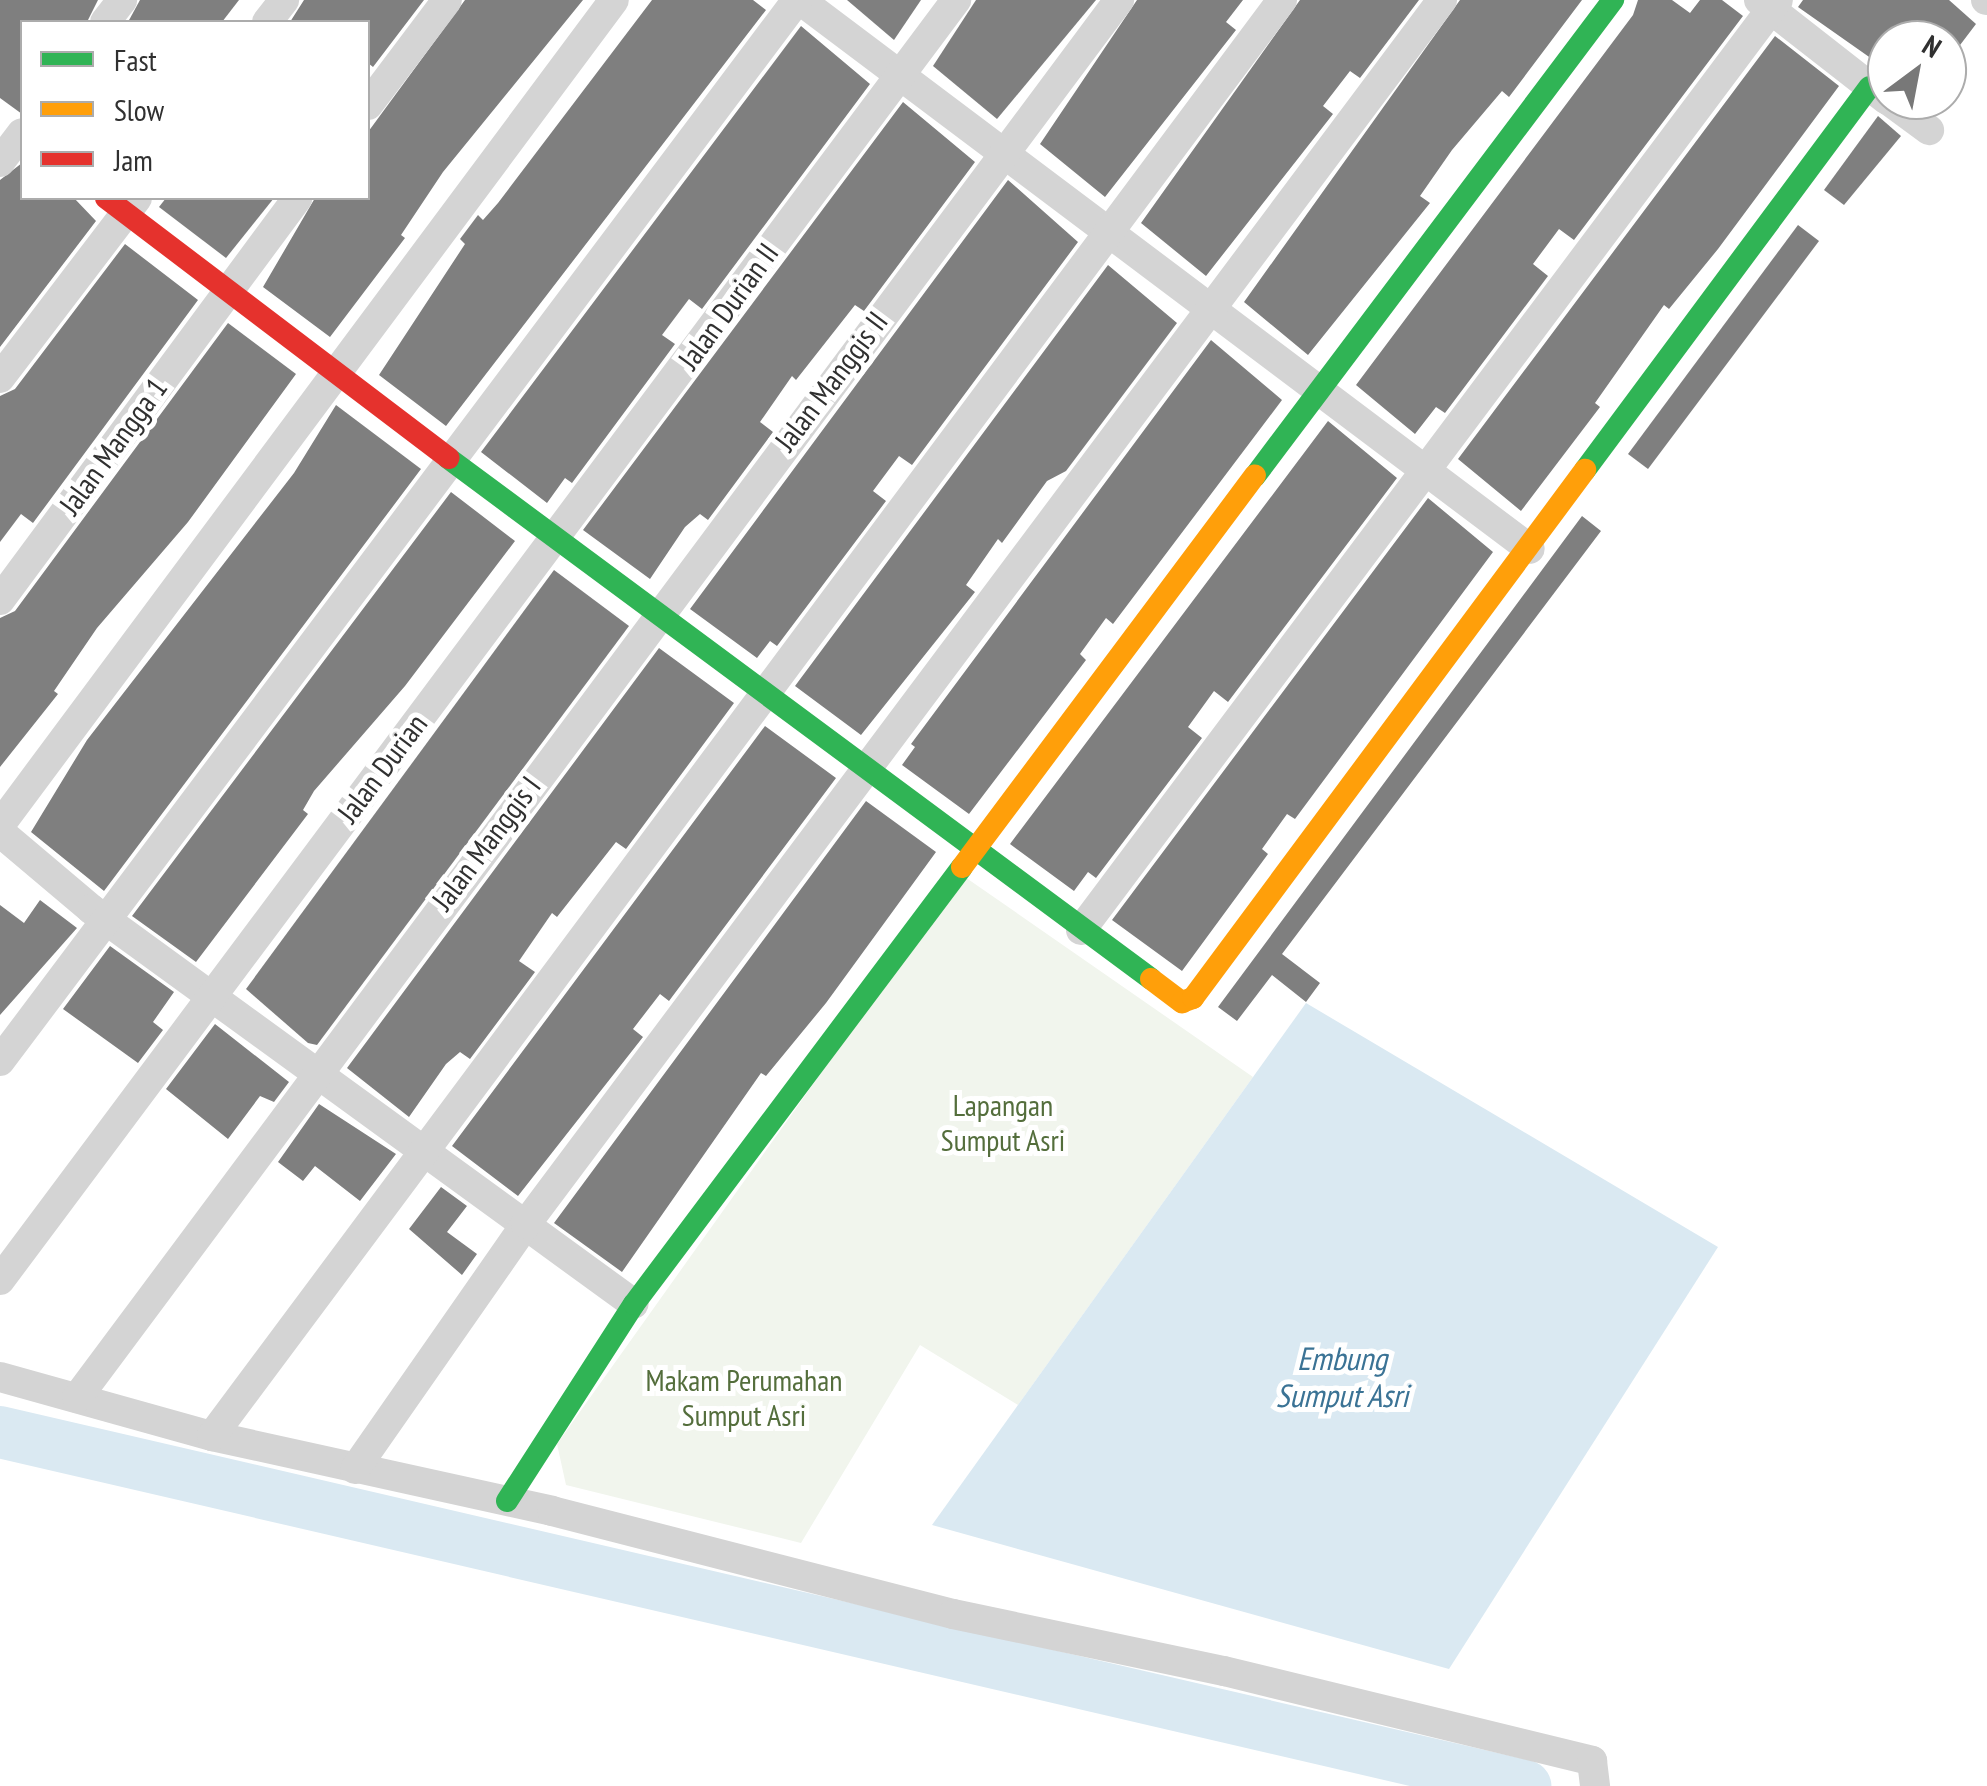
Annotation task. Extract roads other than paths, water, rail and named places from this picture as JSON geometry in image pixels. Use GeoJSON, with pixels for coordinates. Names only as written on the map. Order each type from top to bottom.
{"type":"FeatureCollection","features":[{"type":"Feature","properties":{"kind":"street"},"geometry":{"type":"LineString","coordinates":[[107,20],[122,0]]}},
{"type":"Feature","properties":{"kind":"street"},"geometry":{"type":"LineString","coordinates":[[269,20],[284,0]]}},
{"type":"Feature","properties":{"kind":"street"},"geometry":{"type":"LineString","coordinates":[[370,102],[447,0]]}},
{"type":"Feature","properties":{"kind":"street"},"geometry":{"type":"LineString","coordinates":[[614,0],[0,829],[104,918],[208,996],[424,1147],[634,1304]]}},
{"type":"Feature","properties":{"kind":"street"},"geometry":{"type":"LineString","coordinates":[[0,1061],[449,458],[798,0],[1005,148],[1320,388],[1421,470],[1530,549]]}},
{"type":"Feature","properties":{"kind":"street","name":"Jalan Durian II"},"geometry":{"type":"LineString","coordinates":[[556,541],[956,0]]}},
{"type":"Feature","properties":{"kind":"street","name":"Jalan Manggis II"},"geometry":{"type":"LineString","coordinates":[[658,614],[1119,0]]}},
{"type":"Feature","properties":{"kind":"street"},"geometry":{"type":"LineString","coordinates":[[212,1436],[1108,228],[1282,0]]}},
{"type":"Feature","properties":{"kind":"street"},"geometry":{"type":"LineString","coordinates":[[355,1469],[526,1224],[1442,0]]}},
{"type":"Feature","properties":{"kind":"street"},"geometry":{"type":"LineString","coordinates":[[507,1501],[634,1304],[977,855],[1320,388],[1613,0]]}},
{"type":"Feature","properties":{"kind":"street"},"geometry":{"type":"LineString","coordinates":[[1081,930],[1769,3],[1867,84]]}},
{"type":"Feature","properties":{"kind":"street"},"geometry":{"type":"LineString","coordinates":[[0,378],[123,202],[226,292],[339,371],[556,541],[977,855],[1172,999],[1193,998],[1530,549],[1867,113]]}},
{"type":"Feature","properties":{"kind":"street"},"geometry":{"type":"LineString","coordinates":[[0,116],[20,131]]}},
{"type":"Feature","properties":{"kind":"street"},"geometry":{"type":"LineString","coordinates":[[1915,120],[1929,130]]}},
{"type":"Feature","properties":{"kind":"street"},"geometry":{"type":"LineString","coordinates":[[0,162],[20,136]]}},
{"type":"Feature","properties":{"kind":"street","name":"Jalan Mangga 1"},"geometry":{"type":"LineString","coordinates":[[0,600],[295,200]]}},
{"type":"Feature","properties":{"kind":"street","name":"Jalan Durian"},"geometry":{"type":"LineString","coordinates":[[0,1280],[208,996],[556,541]]}},
{"type":"Feature","properties":{"kind":"street","name":"Jalan Manggis I"},"geometry":{"type":"LineString","coordinates":[[78,1398],[315,1072],[658,614]]}},
{"type":"Feature","properties":{"kind":"street"},"geometry":{"type":"LineString","coordinates":[[0,1377],[212,1436],[507,1501],[953,1614],[1224,1670],[1592,1761],[1596,1780]]}},
{"type":"Feature","properties":{"kind":"water","name":"Embung Sumput Asri"},"geometry":{"type":"Polygon","coordinates":[[[1306,1003],[1718,1247],[1449,1669],[932,1525],[1306,1003]]]}},
{"type":"Feature","properties":{"kind":"waterway"},"geometry":{"type":"LineString","coordinates":[[0,1432],[1525,1786]]}},
{"type":"Feature","properties":{"kind":"park label","name":"Lapangan Sumput Asri"},"geometry":{"type":"Point","coordinates":[1003,1122]}},
{"type":"Feature","properties":{"kind":"park label","name":"Makam Perumahan Sumput Asri"},"geometry":{"type":"Point","coordinates":[744,1397]}}]}
